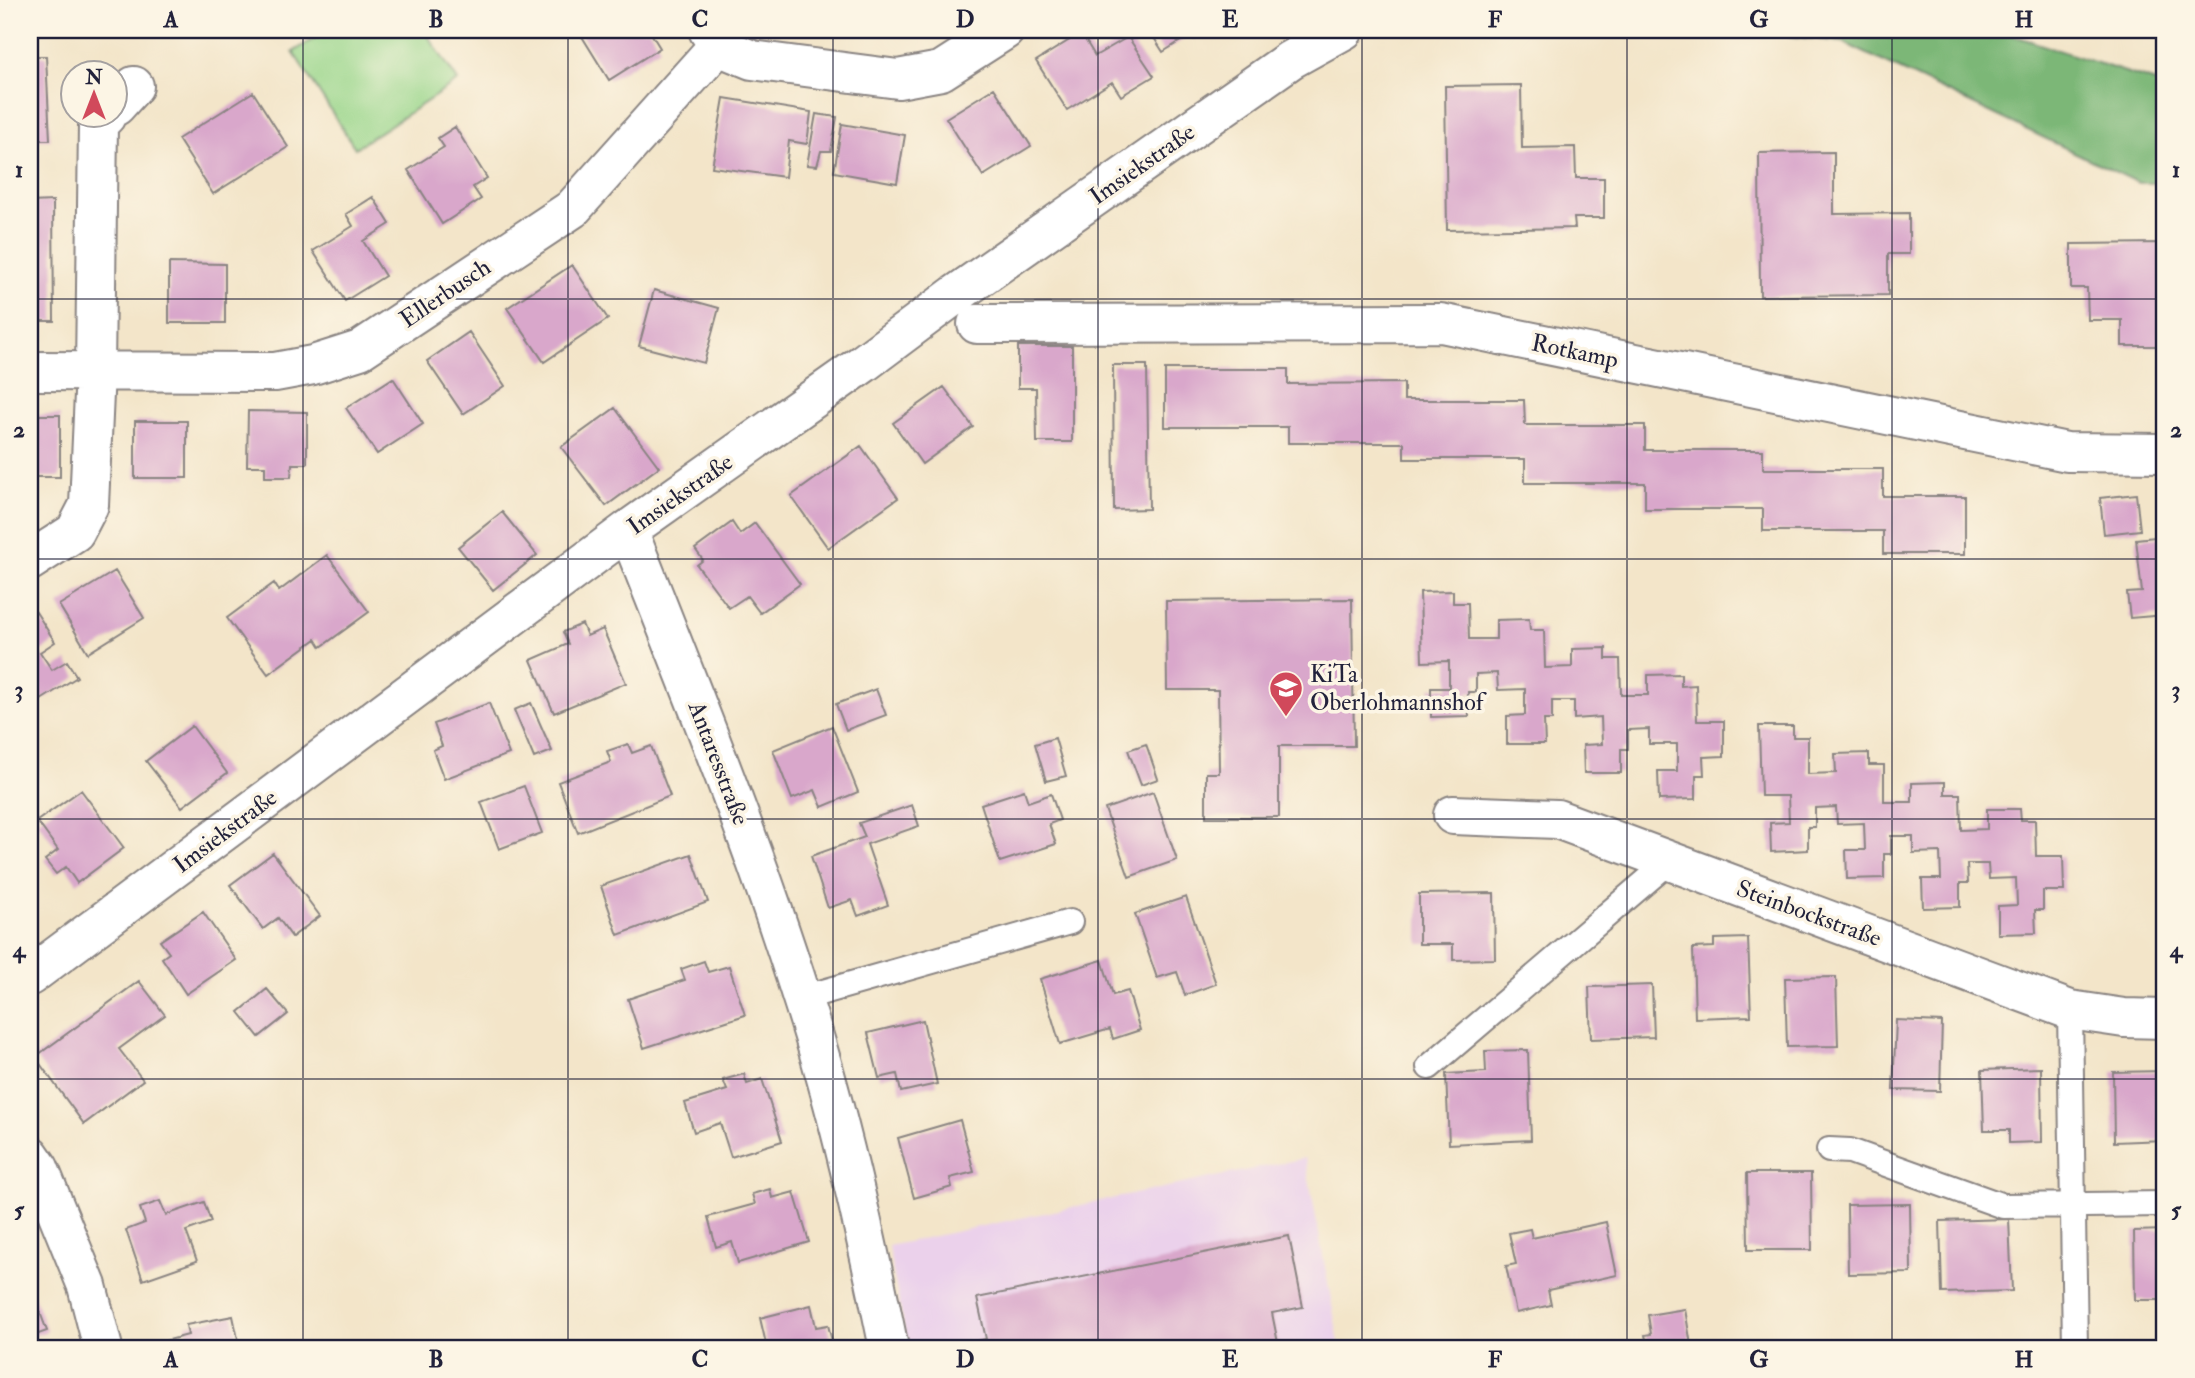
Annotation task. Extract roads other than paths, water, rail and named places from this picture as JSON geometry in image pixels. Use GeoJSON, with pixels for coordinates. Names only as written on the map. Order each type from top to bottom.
{"type":"FeatureCollection","features":[{"type":"Feature","properties":{"kind":"street","name":"Ellerbusch"},"geometry":{"type":"LineString","coordinates":[[30,371],[275,372],[313,365],[360,349],[572,209],[713,38],[752,60],[898,79],[941,71],[1005,30]]}},
{"type":"Feature","properties":{"kind":"street","name":"Imsiekstraße"},"geometry":{"type":"LineString","coordinates":[[30,976],[628,530],[864,363],[966,287],[1290,60],[1344,30]]}},
{"type":"Feature","properties":{"kind":"street"},"geometry":{"type":"LineString","coordinates":[[30,561],[75,532],[89,505],[95,371],[98,130]]}},
{"type":"Feature","properties":{"kind":"street","name":"Rotkamp"},"geometry":{"type":"LineString","coordinates":[[977,324],[1441,323],[2067,452],[2165,453]]}},
{"type":"Feature","properties":{"kind":"street","name":"Antaresstraße"},"geometry":{"type":"LineString","coordinates":[[628,530],[729,786],[803,998],[847,1157],[890,1348]]}},
{"type":"Feature","properties":{"kind":"street","name":"Steinbockstraße"},"geometry":{"type":"LineString","coordinates":[[1453,815],[1557,819],[2070,1010],[2124,1018],[2165,1019]]}},
{"type":"Feature","properties":{"kind":"street"},"geometry":{"type":"LineString","coordinates":[[30,1155],[39,1168],[88,1286],[103,1348]]}},
{"type":"Feature","properties":{"kind":"lane"},"geometry":{"type":"LineString","coordinates":[[1429,1067],[1670,861]]}},
{"type":"Feature","properties":{"kind":"lane"},"geometry":{"type":"LineString","coordinates":[[803,998],[1069,922]]}},
{"type":"Feature","properties":{"kind":"lane"},"geometry":{"type":"LineString","coordinates":[[2070,1010],[2075,1348]]}},
{"type":"Feature","properties":{"kind":"lane"},"geometry":{"type":"LineString","coordinates":[[1829,1150],[1850,1151],[2003,1206],[2165,1203]]}},
{"type":"Feature","properties":{"kind":"place","name":"KiTa Oberlohmannshof"},"geometry":{"type":"Point","coordinates":[1286,718]}}]}
